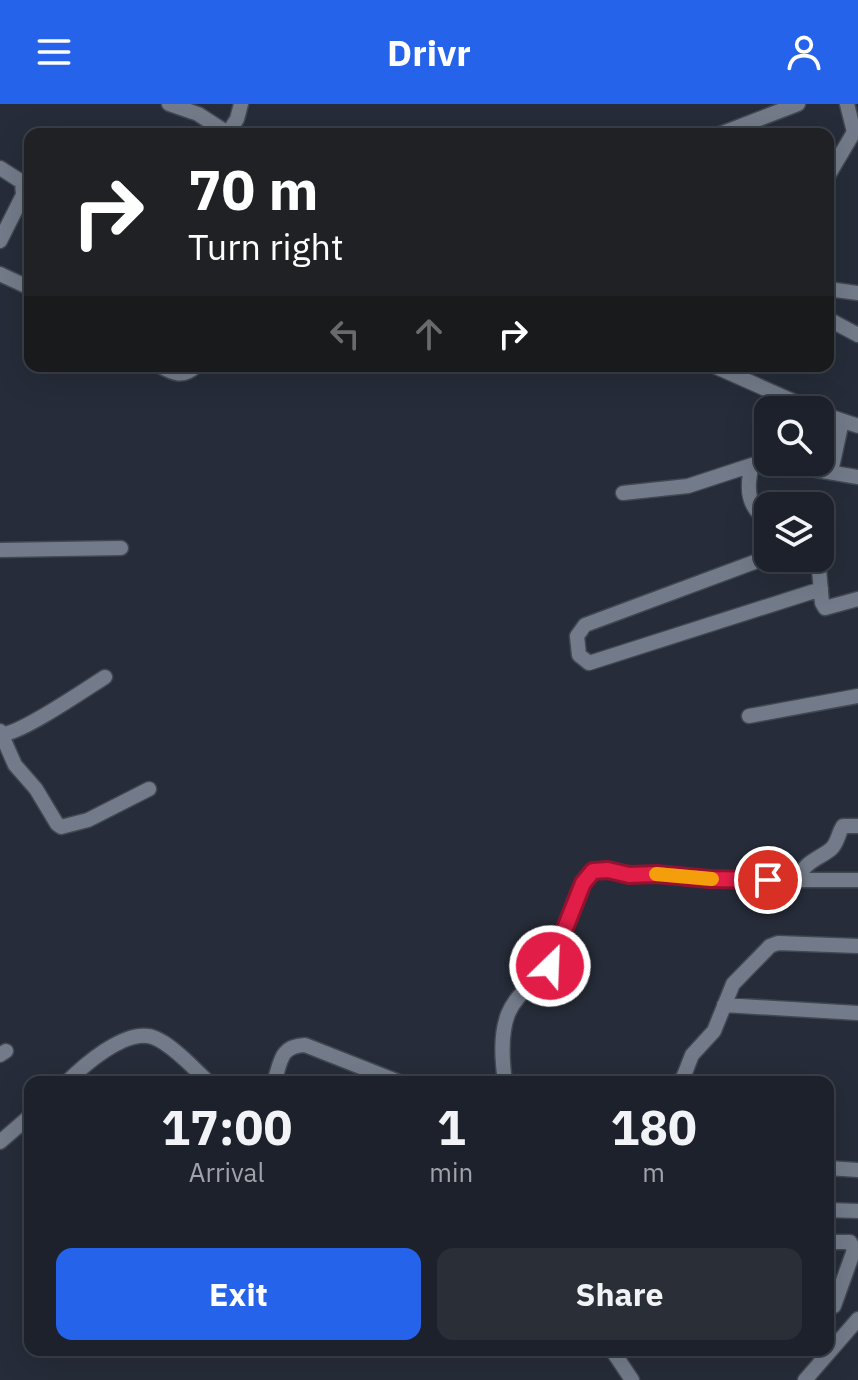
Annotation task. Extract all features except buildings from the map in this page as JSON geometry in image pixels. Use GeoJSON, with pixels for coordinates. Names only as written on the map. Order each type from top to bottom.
{"type":"FeatureCollection","features":[{"type":"Feature","properties":{"kind":"street"},"geometry":{"type":"LineString","coordinates":[[169,104],[198,114],[221,128]]}},
{"type":"Feature","properties":{"kind":"street"},"geometry":{"type":"LineString","coordinates":[[232,128],[241,104]]}},
{"type":"Feature","properties":{"kind":"street"},"geometry":{"type":"LineString","coordinates":[[729,128],[756,111],[798,104]]}},
{"type":"Feature","properties":{"kind":"street"},"geometry":{"type":"LineString","coordinates":[[834,166],[854,132],[847,104]]}},
{"type":"Feature","properties":{"kind":"street"},"geometry":{"type":"LineString","coordinates":[[0,168],[22,182],[23,195],[0,241]]}},
{"type":"Feature","properties":{"kind":"street"},"geometry":{"type":"LineString","coordinates":[[0,274],[24,285]]}},
{"type":"Feature","properties":{"kind":"street"},"geometry":{"type":"LineString","coordinates":[[834,288],[858,293]]}},
{"type":"Feature","properties":{"kind":"street"},"geometry":{"type":"LineString","coordinates":[[834,322],[858,335]]}},
{"type":"Feature","properties":{"kind":"street"},"geometry":{"type":"LineString","coordinates":[[728,372],[782,396]]}},
{"type":"Feature","properties":{"kind":"street"},"geometry":{"type":"LineString","coordinates":[[834,418],[858,426]]}},
{"type":"Feature","properties":{"kind":"street"},"geometry":{"type":"LineString","coordinates":[[834,458],[842,421]]}},
{"type":"Feature","properties":{"kind":"street"},"geometry":{"type":"LineString","coordinates":[[623,493],[688,486],[752,465]]}},
{"type":"Feature","properties":{"kind":"street"},"geometry":{"type":"LineString","coordinates":[[752,465],[749,497],[754,509]]}},
{"type":"Feature","properties":{"kind":"street"},"geometry":{"type":"LineString","coordinates":[[834,473],[858,477]]}},
{"type":"Feature","properties":{"kind":"street"},"geometry":{"type":"LineString","coordinates":[[0,550],[121,548]]}},
{"type":"Feature","properties":{"kind":"street"},"geometry":{"type":"LineString","coordinates":[[754,562],[585,625],[577,636],[579,655],[589,663],[821,589]]}},
{"type":"Feature","properties":{"kind":"street"},"geometry":{"type":"LineString","coordinates":[[819,572],[825,608],[858,599]]}},
{"type":"Feature","properties":{"kind":"street"},"geometry":{"type":"LineString","coordinates":[[105,677],[9,734],[1,732],[4,745],[61,827],[88,820],[149,789]]}},
{"type":"Feature","properties":{"kind":"street"},"geometry":{"type":"LineString","coordinates":[[749,716],[858,696]]}},
{"type":"Feature","properties":{"kind":"street"},"geometry":{"type":"LineString","coordinates":[[799,879],[800,872],[809,862],[833,847],[843,826],[858,826]]}},
{"type":"Feature","properties":{"kind":"street"},"geometry":{"type":"LineString","coordinates":[[505,1076],[503,1042],[507,1017],[514,1001],[550,966],[583,883],[593,871],[709,879],[858,880]]}},
{"type":"Feature","properties":{"kind":"street"},"geometry":{"type":"LineString","coordinates":[[681,1076],[692,1055],[714,1031],[729,990],[746,968],[774,944],[858,946]]}},
{"type":"Feature","properties":{"kind":"street"},"geometry":{"type":"LineString","coordinates":[[724,1005],[858,1013]]}},
{"type":"Feature","properties":{"kind":"street"},"geometry":{"type":"LineString","coordinates":[[73,1076],[106,1050],[135,1037],[148,1036],[172,1049],[201,1076]]}},
{"type":"Feature","properties":{"kind":"street"},"geometry":{"type":"LineString","coordinates":[[276,1076],[281,1056],[295,1045],[305,1045],[384,1076]]}},
{"type":"Feature","properties":{"kind":"street"},"geometry":{"type":"LineString","coordinates":[[0,1142],[24,1121]]}},
{"type":"Feature","properties":{"kind":"street"},"geometry":{"type":"LineString","coordinates":[[834,1168],[858,1170]]}},
{"type":"Feature","properties":{"kind":"street"},"geometry":{"type":"LineString","coordinates":[[834,1210],[858,1211]]}},
{"type":"Feature","properties":{"kind":"street"},"geometry":{"type":"LineString","coordinates":[[834,1242],[850,1242],[854,1250],[834,1297]]}},
{"type":"Feature","properties":{"kind":"street"},"geometry":{"type":"LineString","coordinates":[[834,1306],[858,1320],[834,1347]]}},
{"type":"Feature","properties":{"kind":"street"},"geometry":{"type":"LineString","coordinates":[[616,1356],[632,1380]]}},
{"type":"Feature","properties":{"kind":"street"},"geometry":{"type":"LineString","coordinates":[[805,1380],[826,1356]]}},
{"type":"Feature","properties":{"kind":"slow traffic"},"geometry":{"type":"LineString","coordinates":[[656,874],[712,879]]}},
{"type":"Feature","properties":{"kind":"route"},"geometry":{"type":"LineString","coordinates":[[550,966],[583,883],[593,871],[608,870],[637,876],[657,874],[768,880]]}}]}
